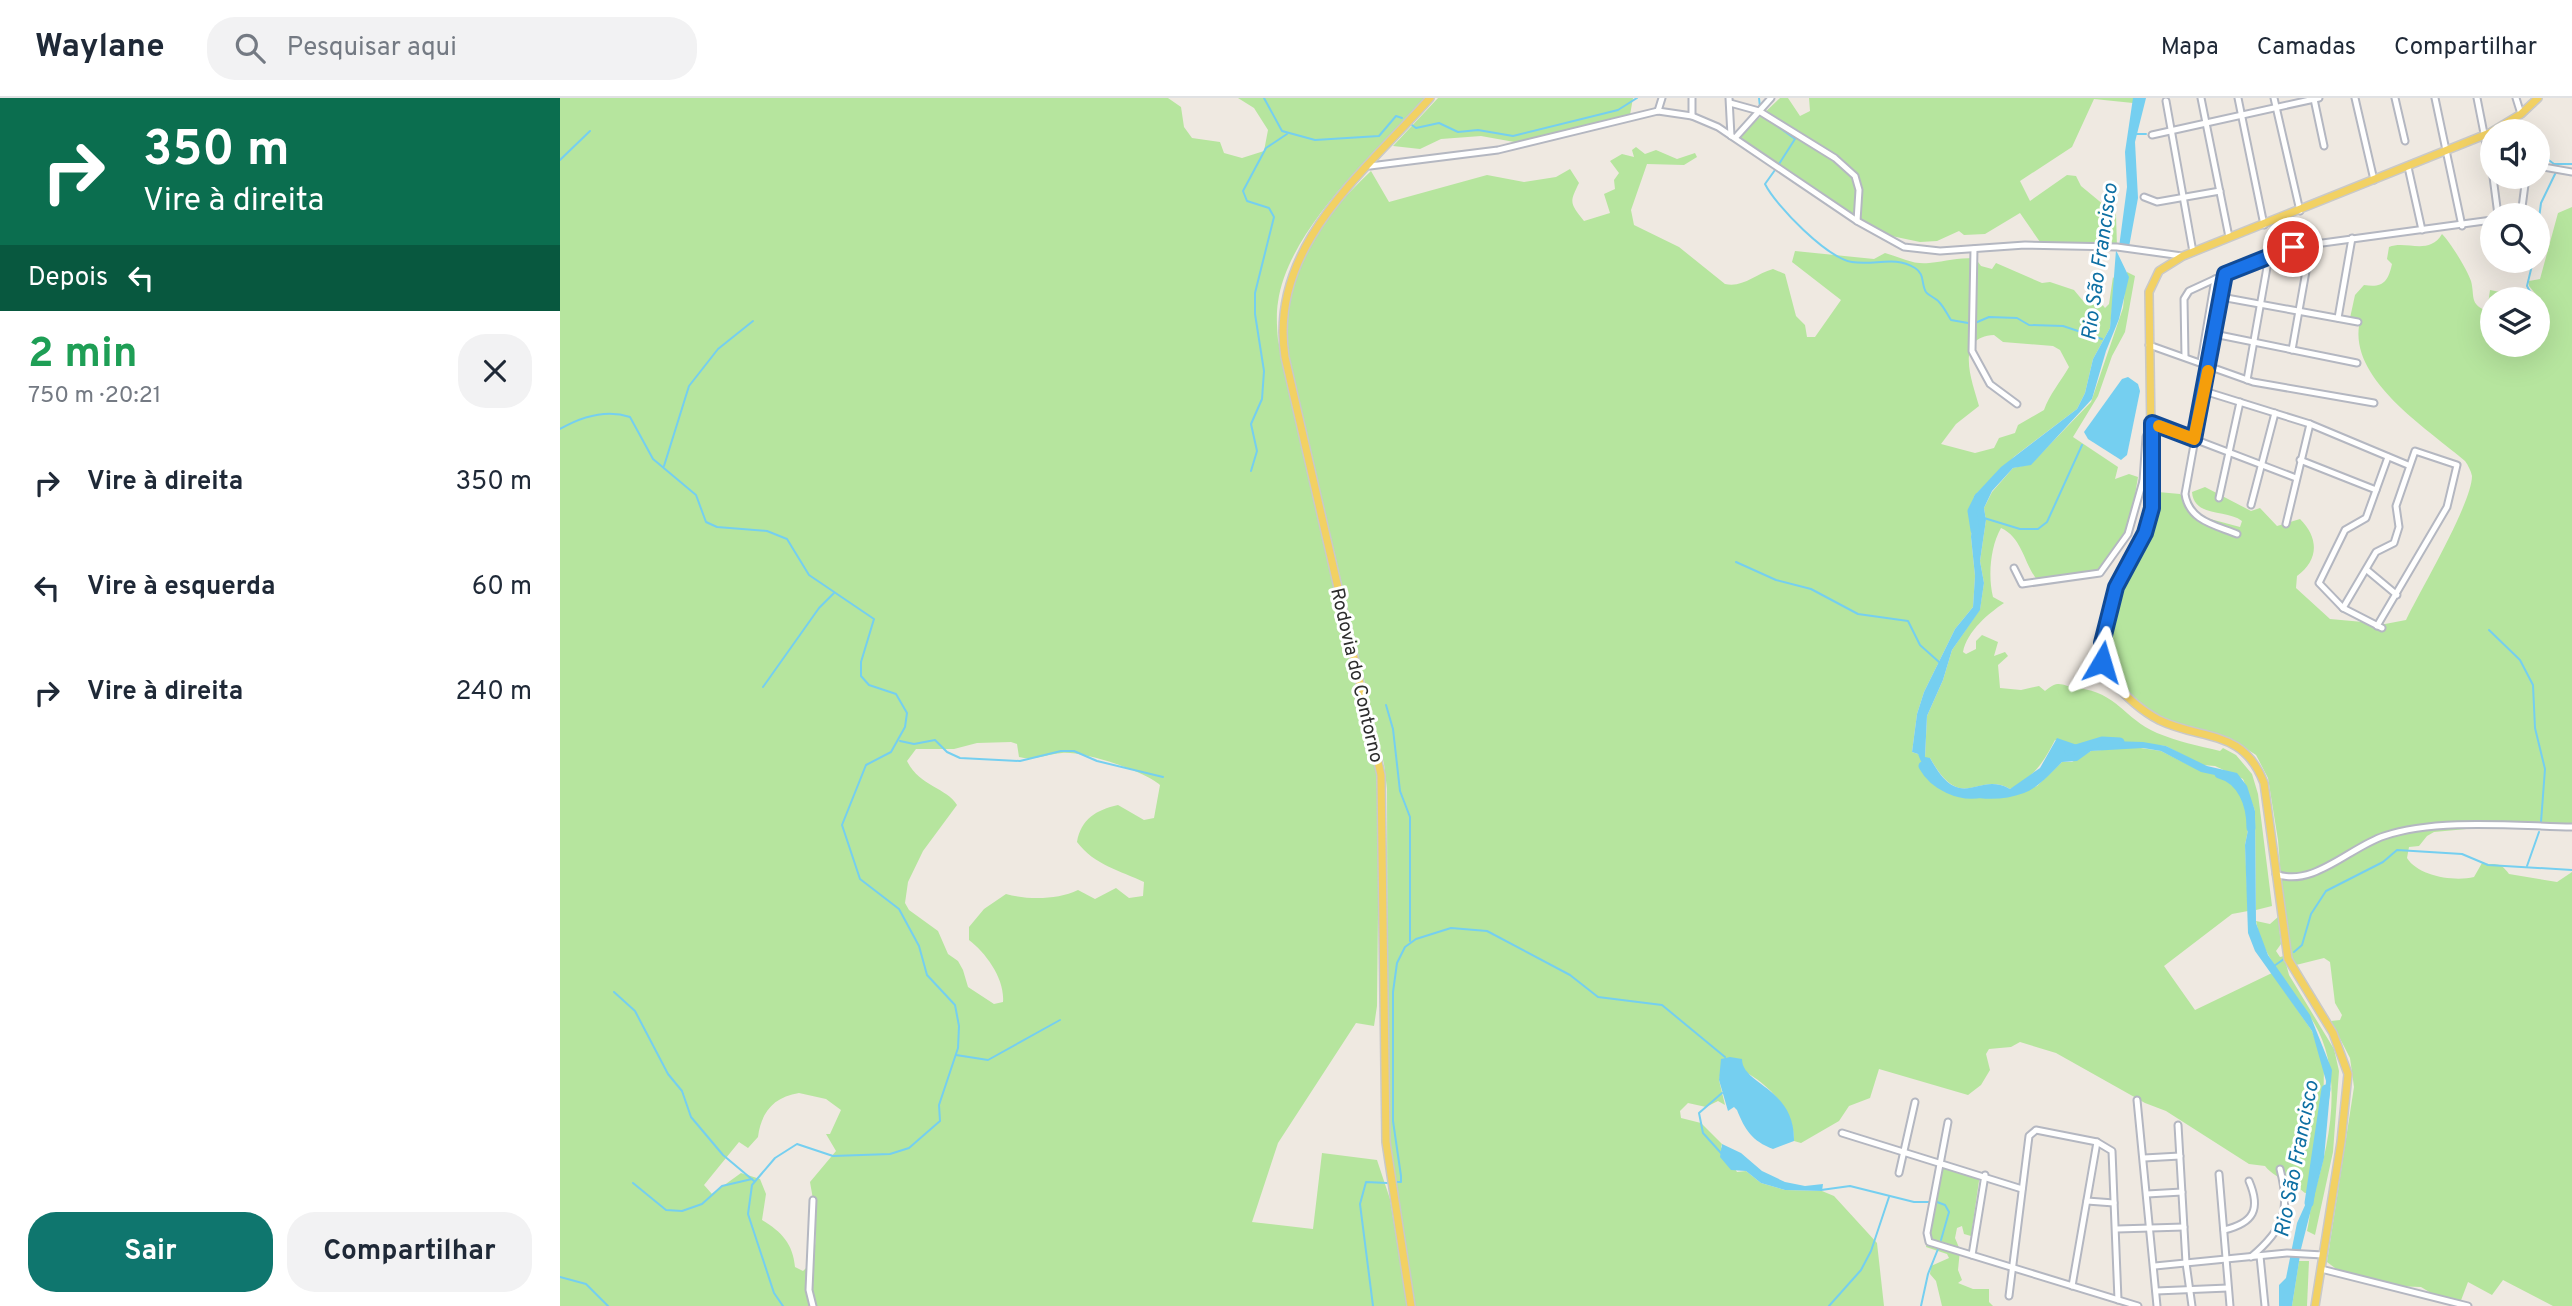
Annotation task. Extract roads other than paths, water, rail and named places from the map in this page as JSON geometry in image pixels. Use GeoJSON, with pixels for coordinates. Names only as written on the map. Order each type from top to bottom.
{"type":"FeatureCollection","features":[{"type":"Feature","properties":{"kind":"main road","name":"Rodovia do Contorno"},"geometry":{"type":"LineString","coordinates":[[1411,1306],[1385,1142],[1381,775],[1285,357],[1282,319],[1291,274],[1310,237],[1430,98]]}},
{"type":"Feature","properties":{"kind":"main road"},"geometry":{"type":"LineString","coordinates":[[2513,119],[2538,98]]}},
{"type":"Feature","properties":{"kind":"main road"},"geometry":{"type":"LineString","coordinates":[[2315,1306],[2341,1142],[2348,1074],[2333,1033],[2288,959],[2266,791],[2250,757],[2226,740],[2176,726],[2146,712],[2109,676],[2102,662],[2102,643],[2116,587],[2150,520],[2153,481],[2149,292],[2152,281],[2166,264],[2183,256],[2480,137]]}},
{"type":"Feature","properties":{"kind":"street"},"geometry":{"type":"LineString","coordinates":[[1658,111],[1662,98]]}},
{"type":"Feature","properties":{"kind":"street"},"geometry":{"type":"LineString","coordinates":[[1692,98],[1692,116]]}},
{"type":"Feature","properties":{"kind":"street"},"geometry":{"type":"LineString","coordinates":[[1733,137],[1759,111],[1765,101],[1771,98]]}},
{"type":"Feature","properties":{"kind":"street"},"geometry":{"type":"LineString","coordinates":[[2201,98],[2230,237]]}},
{"type":"Feature","properties":{"kind":"street"},"geometry":{"type":"LineString","coordinates":[[2238,98],[2264,225]]}},
{"type":"Feature","properties":{"kind":"street"},"geometry":{"type":"LineString","coordinates":[[2274,98],[2300,211]]}},
{"type":"Feature","properties":{"kind":"street"},"geometry":{"type":"LineString","coordinates":[[2355,98],[2374,180]]}},
{"type":"Feature","properties":{"kind":"street"},"geometry":{"type":"LineString","coordinates":[[2395,98],[2405,141]]}},
{"type":"Feature","properties":{"kind":"street"},"geometry":{"type":"LineString","coordinates":[[2435,98],[2462,226]]}},
{"type":"Feature","properties":{"kind":"street"},"geometry":{"type":"LineString","coordinates":[[2477,98],[2485,119]]}},
{"type":"Feature","properties":{"kind":"street"},"geometry":{"type":"LineString","coordinates":[[2516,98],[2521,114]]}},
{"type":"Feature","properties":{"kind":"street"},"geometry":{"type":"LineString","coordinates":[[2152,135],[2317,99],[2324,146]]}},
{"type":"Feature","properties":{"kind":"street"},"geometry":{"type":"LineString","coordinates":[[1733,137],[1730,101],[1759,111],[1835,158],[1855,176],[1859,190],[1857,221]]}},
{"type":"Feature","properties":{"kind":"street"},"geometry":{"type":"LineString","coordinates":[[2166,101],[2186,197],[2193,252]]}},
{"type":"Feature","properties":{"kind":"street"},"geometry":{"type":"LineString","coordinates":[[1370,166],[1498,150],[1658,111],[1692,116],[1733,137],[1857,221],[1904,247],[1940,251],[2025,245],[2128,247],[2183,256]]}},
{"type":"Feature","properties":{"kind":"street"},"geometry":{"type":"LineString","coordinates":[[2408,167],[2422,230]]}},
{"type":"Feature","properties":{"kind":"street"},"geometry":{"type":"LineString","coordinates":[[2550,168],[2572,172]]}},
{"type":"Feature","properties":{"kind":"street"},"geometry":{"type":"LineString","coordinates":[[2144,197],[2157,202],[2220,191]]}},
{"type":"Feature","properties":{"kind":"street"},"geometry":{"type":"LineString","coordinates":[[2185,357],[2184,299],[2189,291],[2225,274],[2311,243],[2480,222]]}},
{"type":"Feature","properties":{"kind":"street"},"geometry":{"type":"LineString","coordinates":[[2338,318],[2352,238]]}},
{"type":"Feature","properties":{"kind":"street"},"geometry":{"type":"LineString","coordinates":[[2292,350],[2311,243]]}},
{"type":"Feature","properties":{"kind":"street"},"geometry":{"type":"LineString","coordinates":[[1974,248],[1972,351],[1990,384],[2017,404]]}},
{"type":"Feature","properties":{"kind":"street"},"geometry":{"type":"LineString","coordinates":[[2246,380],[2269,256]]}},
{"type":"Feature","properties":{"kind":"street"},"geometry":{"type":"LineString","coordinates":[[2225,274],[2185,494],[2188,506],[2198,518],[2237,534]]}},
{"type":"Feature","properties":{"kind":"street"},"geometry":{"type":"LineString","coordinates":[[2201,362],[2215,279]]}},
{"type":"Feature","properties":{"kind":"street"},"geometry":{"type":"LineString","coordinates":[[2221,297],[2358,322]]}},
{"type":"Feature","properties":{"kind":"street"},"geometry":{"type":"LineString","coordinates":[[2214,334],[2357,363]]}},
{"type":"Feature","properties":{"kind":"street"},"geometry":{"type":"LineString","coordinates":[[2149,345],[2246,380],[2374,403]]}},
{"type":"Feature","properties":{"kind":"street"},"geometry":{"type":"LineString","coordinates":[[2204,391],[2310,424],[2408,465]]}},
{"type":"Feature","properties":{"kind":"street"},"geometry":{"type":"LineString","coordinates":[[2219,498],[2240,402]]}},
{"type":"Feature","properties":{"kind":"street"},"geometry":{"type":"LineString","coordinates":[[2251,505],[2275,413]]}},
{"type":"Feature","properties":{"kind":"street"},"geometry":{"type":"LineString","coordinates":[[2014,568],[2022,584],[2100,573],[2128,534],[2143,481],[2146,437],[2152,423],[2296,478]]}},
{"type":"Feature","properties":{"kind":"street"},"geometry":{"type":"LineString","coordinates":[[2286,524],[2310,424]]}},
{"type":"Feature","properties":{"kind":"street"},"geometry":{"type":"LineString","coordinates":[[2343,607],[2376,552],[2394,543],[2399,527],[2396,506],[2415,451],[2457,465],[2447,507],[2379,627],[2343,607],[2319,583],[2345,530],[2366,518],[2388,457]]}},
{"type":"Feature","properties":{"kind":"street"},"geometry":{"type":"LineString","coordinates":[[2300,460],[2376,490]]}},
{"type":"Feature","properties":{"kind":"street"},"geometry":{"type":"LineString","coordinates":[[2143,481],[2153,481]]}},
{"type":"Feature","properties":{"kind":"street"},"geometry":{"type":"LineString","coordinates":[[2367,570],[2397,595]]}},
{"type":"Feature","properties":{"kind":"street"},"geometry":{"type":"LineString","coordinates":[[2276,874],[2284,877],[2309,874],[2369,842],[2399,832],[2466,825],[2572,827]]}},
{"type":"Feature","properties":{"kind":"street"},"geometry":{"type":"LineString","coordinates":[[2137,1100],[2157,1306]]}},
{"type":"Feature","properties":{"kind":"street"},"geometry":{"type":"LineString","coordinates":[[1899,1173],[1915,1102]]}},
{"type":"Feature","properties":{"kind":"street"},"geometry":{"type":"LineString","coordinates":[[1948,1122],[1927,1239],[1934,1245],[2138,1306]]}},
{"type":"Feature","properties":{"kind":"street"},"geometry":{"type":"LineString","coordinates":[[2178,1125],[2186,1263],[2192,1306]]}},
{"type":"Feature","properties":{"kind":"street"},"geometry":{"type":"LineString","coordinates":[[2009,1296],[2031,1132],[2097,1142],[2112,1151],[2118,1300]]}},
{"type":"Feature","properties":{"kind":"street"},"geometry":{"type":"LineString","coordinates":[[1842,1133],[1985,1175],[2022,1189]]}},
{"type":"Feature","properties":{"kind":"street"},"geometry":{"type":"LineString","coordinates":[[2072,1286],[2097,1142]]}},
{"type":"Feature","properties":{"kind":"street"},"geometry":{"type":"LineString","coordinates":[[2144,1158],[2180,1156]]}},
{"type":"Feature","properties":{"kind":"street"},"geometry":{"type":"LineString","coordinates":[[2251,1257],[2274,1237],[2284,1214],[2286,1199],[2280,1169]]}},
{"type":"Feature","properties":{"kind":"street"},"geometry":{"type":"LineString","coordinates":[[2219,1174],[2230,1306]]}},
{"type":"Feature","properties":{"kind":"street"},"geometry":{"type":"LineString","coordinates":[[1972,1255],[1985,1175]]}},
{"type":"Feature","properties":{"kind":"street"},"geometry":{"type":"LineString","coordinates":[[2224,1230],[2244,1223],[2253,1213],[2256,1197],[2249,1181]]}},
{"type":"Feature","properties":{"kind":"street"},"geometry":{"type":"LineString","coordinates":[[2147,1194],[2182,1192]]}},
{"type":"Feature","properties":{"kind":"street"},"geometry":{"type":"LineString","coordinates":[[813,1200],[809,1290],[813,1306]]}},
{"type":"Feature","properties":{"kind":"street"},"geometry":{"type":"LineString","coordinates":[[2087,1201],[2114,1203]]}},
{"type":"Feature","properties":{"kind":"street"},"geometry":{"type":"LineString","coordinates":[[2117,1229],[2184,1227]]}},
{"type":"Feature","properties":{"kind":"street"},"geometry":{"type":"LineString","coordinates":[[2155,1266],[2287,1253],[2323,1255]]}},
{"type":"Feature","properties":{"kind":"street"},"geometry":{"type":"LineString","coordinates":[[2260,1256],[2265,1306]]}},
{"type":"Feature","properties":{"kind":"street"},"geometry":{"type":"LineString","coordinates":[[2321,1269],[2468,1306]]}},
{"type":"Feature","properties":{"kind":"street"},"geometry":{"type":"LineString","coordinates":[[2156,1291],[2228,1288]]}},
{"type":"Feature","properties":{"kind":"water"},"geometry":{"type":"Polygon","coordinates":[[[2133,98],[2146,98],[2135,142],[2138,198],[2129,247],[2119,247],[2127,187],[2125,152],[2133,98]]]}},
{"type":"Feature","properties":{"kind":"water"},"geometry":{"type":"Polygon","coordinates":[[[2116,250],[2129,277],[2119,319],[2092,399],[2031,465],[2013,468],[1992,491],[1984,508],[1986,520],[1980,561],[1984,583],[1980,610],[1952,650],[1943,680],[1927,716],[1925,757],[1930,758],[1951,785],[1969,788],[1988,784],[2010,789],[2040,768],[2057,738],[2083,747],[2111,741],[2143,742],[2166,746],[2207,766],[2237,773],[2247,786],[2255,811],[2256,923],[2268,955],[2310,1015],[2332,1070],[2324,1158],[2301,1249],[2292,1306],[2279,1306],[2279,1285],[2286,1278],[2297,1223],[2311,1192],[2317,1136],[2323,1126],[2326,1081],[2312,1031],[2255,951],[2248,933],[2245,845],[2251,815],[2238,780],[2201,772],[2161,751],[2143,748],[2091,751],[2077,761],[2062,762],[2040,783],[2024,793],[1993,799],[1977,798],[1947,788],[1925,768],[1918,754],[1912,752],[1917,714],[1924,692],[1955,629],[1973,607],[1975,576],[1971,537],[1974,496],[2001,467],[2077,409],[2085,393],[2093,359],[2110,328],[2116,250]]]}},
{"type":"Feature","properties":{"kind":"water"},"geometry":{"type":"Polygon","coordinates":[[[2128,377],[2138,384],[2140,391],[2127,455],[2121,460],[2088,439],[2084,432],[2122,379],[2128,377]]]}},
{"type":"Feature","properties":{"kind":"water"},"geometry":{"type":"Polygon","coordinates":[[[1721,1059],[1742,1059],[1744,1068],[1750,1075],[1778,1098],[1792,1123],[1794,1141],[1773,1149],[1766,1146],[1750,1134],[1734,1107],[1728,1111],[1719,1080],[1721,1059]]]}},
{"type":"Feature","properties":{"kind":"water"},"geometry":{"type":"Polygon","coordinates":[[[1722,1144],[1741,1153],[1762,1171],[1785,1182],[1805,1186],[1823,1184],[1822,1191],[1785,1190],[1761,1183],[1746,1171],[1731,1170],[1720,1157],[1722,1144]]]}},
{"type":"Feature","properties":{"kind":"waterway"},"geometry":{"type":"LineString","coordinates":[[1264,98],[1282,131],[1315,140],[1379,136],[1396,116],[1402,118]]}},
{"type":"Feature","properties":{"kind":"waterway"},"geometry":{"type":"LineString","coordinates":[[1412,125],[1416,128],[1439,123],[1458,132],[1478,130],[1513,136],[1618,110],[1637,98]]}},
{"type":"Feature","properties":{"kind":"waterway"},"geometry":{"type":"LineString","coordinates":[[1759,98],[1760,107]]}},
{"type":"Feature","properties":{"kind":"waterway"},"geometry":{"type":"LineString","coordinates":[[1773,123],[1795,139],[1779,164]]}},
{"type":"Feature","properties":{"kind":"waterway"},"geometry":{"type":"LineString","coordinates":[[560,160],[590,131]]}},
{"type":"Feature","properties":{"kind":"waterway"},"geometry":{"type":"LineString","coordinates":[[1251,471],[1257,451],[1251,424],[1262,399],[1264,371],[1255,314],[1255,293],[1274,217],[1269,208],[1247,201],[1243,191],[1266,148],[1287,134]]}},
{"type":"Feature","properties":{"kind":"waterway"},"geometry":{"type":"LineString","coordinates":[[2136,134],[2146,134]]}},
{"type":"Feature","properties":{"kind":"waterway"},"geometry":{"type":"LineString","coordinates":[[2550,161],[2554,164],[2572,164]]}},
{"type":"Feature","properties":{"kind":"waterway"},"geometry":{"type":"LineString","coordinates":[[1775,170],[1765,184],[1780,205],[1816,241],[1852,262],[1892,261],[1915,268],[1920,273],[1926,292],[1941,304],[1951,320],[1968,323]]}},
{"type":"Feature","properties":{"kind":"waterway"},"geometry":{"type":"LineString","coordinates":[[2541,203],[2556,172]]}},
{"type":"Feature","properties":{"kind":"waterway"},"geometry":{"type":"LineString","coordinates":[[2528,287],[2530,273]]}},
{"type":"Feature","properties":{"kind":"waterway"},"geometry":{"type":"LineString","coordinates":[[1975,323],[1989,317],[2017,318],[2029,325],[2063,326],[2102,339]]}},
{"type":"Feature","properties":{"kind":"waterway"},"geometry":{"type":"LineString","coordinates":[[664,466],[689,386],[718,349],[753,321]]}},
{"type":"Feature","properties":{"kind":"waterway"},"geometry":{"type":"LineString","coordinates":[[560,429],[576,421],[603,414],[630,417],[653,459],[696,495],[706,522],[717,527],[767,531],[787,539],[809,575],[874,619],[861,662],[861,676],[869,685],[896,694],[907,713],[905,727],[891,752],[866,765],[842,825],[860,879],[899,909],[919,946],[927,975],[955,1005],[959,1026],[958,1048],[939,1105],[940,1121],[909,1148],[890,1154],[833,1156],[797,1144],[775,1158],[752,1185],[748,1214],[774,1293],[783,1306]]}},
{"type":"Feature","properties":{"kind":"waterway"},"geometry":{"type":"LineString","coordinates":[[1984,518],[2020,529],[2038,529],[2047,522],[2082,445]]}},
{"type":"Feature","properties":{"kind":"waterway","name":"Rio São Francisco"},"geometry":{"type":"LineString","coordinates":[[1975,530],[1972,511],[1979,497]]}},
{"type":"Feature","properties":{"kind":"waterway"},"geometry":{"type":"LineString","coordinates":[[1736,562],[1776,580],[1811,589],[1858,614],[1908,621],[1920,645],[1939,662]]}},
{"type":"Feature","properties":{"kind":"waterway"},"geometry":{"type":"LineString","coordinates":[[763,687],[819,608],[834,593]]}},
{"type":"Feature","properties":{"kind":"waterway"},"geometry":{"type":"LineString","coordinates":[[2489,630],[2520,660],[2533,685],[2535,728],[2545,769],[2541,822]]}},
{"type":"Feature","properties":{"kind":"waterway"},"geometry":{"type":"LineString","coordinates":[[1386,705],[1393,729],[1400,791],[1410,817],[1410,941]]}},
{"type":"Feature","properties":{"kind":"waterway"},"geometry":{"type":"LineString","coordinates":[[900,741],[914,744],[935,740],[947,752],[960,758],[1020,761],[1061,751],[1074,751],[1097,761],[1163,777]]}},
{"type":"Feature","properties":{"kind":"waterway","name":"Rio São Francisco"},"geometry":{"type":"LineString","coordinates":[[2069,751],[2102,741],[2120,742]]}},
{"type":"Feature","properties":{"kind":"waterway","name":"Rio São Francisco"},"geometry":{"type":"LineString","coordinates":[[1923,766],[1934,779],[1948,789],[1965,794],[1982,793]]}},
{"type":"Feature","properties":{"kind":"waterway","name":"Rio São Francisco"},"geometry":{"type":"LineString","coordinates":[[2219,774],[2234,782],[2244,794],[2251,828]]}},
{"type":"Feature","properties":{"kind":"waterway"},"geometry":{"type":"LineString","coordinates":[[2527,866],[2539,832]]}},
{"type":"Feature","properties":{"kind":"waterway"},"geometry":{"type":"LineString","coordinates":[[2294,952],[2302,945],[2311,914],[2326,891],[2383,862],[2397,850],[2462,854],[2488,865],[2572,870]]}},
{"type":"Feature","properties":{"kind":"waterway"},"geometry":{"type":"LineString","coordinates":[[1396,1182],[1401,1182],[1401,1176],[1393,1121],[1393,992],[1397,963],[1405,947],[1416,939],[1451,928],[1487,931],[1570,975],[1598,997],[1662,1005],[1725,1057]]}},
{"type":"Feature","properties":{"kind":"waterway"},"geometry":{"type":"LineString","coordinates":[[2274,966],[2284,959]]}},
{"type":"Feature","properties":{"kind":"waterway"},"geometry":{"type":"LineString","coordinates":[[614,992],[635,1011],[668,1074],[682,1091],[691,1117],[723,1155],[754,1181]]}},
{"type":"Feature","properties":{"kind":"waterway"},"geometry":{"type":"LineString","coordinates":[[956,1055],[988,1060],[1060,1020]]}},
{"type":"Feature","properties":{"kind":"waterway","name":"Rio São Francisco"},"geometry":{"type":"LineString","coordinates":[[2309,1203],[2326,1089]]}},
{"type":"Feature","properties":{"kind":"waterway"},"geometry":{"type":"LineString","coordinates":[[1721,1153],[1703,1133],[1699,1113],[1722,1093]]}},
{"type":"Feature","properties":{"kind":"waterway"},"geometry":{"type":"LineString","coordinates":[[633,1183],[666,1210],[682,1211],[702,1204],[722,1186],[752,1179]]}},
{"type":"Feature","properties":{"kind":"waterway"},"geometry":{"type":"LineString","coordinates":[[1373,1306],[1360,1204],[1366,1182],[1387,1183]]}},
{"type":"Feature","properties":{"kind":"waterway"},"geometry":{"type":"LineString","coordinates":[[1821,1190],[1850,1186],[1914,1202],[1930,1202]]}},
{"type":"Feature","properties":{"kind":"waterway"},"geometry":{"type":"LineString","coordinates":[[1829,1306],[1861,1270],[1871,1251],[1889,1197]]}},
{"type":"Feature","properties":{"kind":"waterway"},"geometry":{"type":"LineString","coordinates":[[1937,1202],[1945,1205],[1949,1212],[1941,1240]]}},
{"type":"Feature","properties":{"kind":"waterway"},"geometry":{"type":"LineString","coordinates":[[1921,1306],[1928,1274],[1938,1249]]}},
{"type":"Feature","properties":{"kind":"waterway"},"geometry":{"type":"LineString","coordinates":[[560,1277],[586,1284],[608,1306]]}}]}
